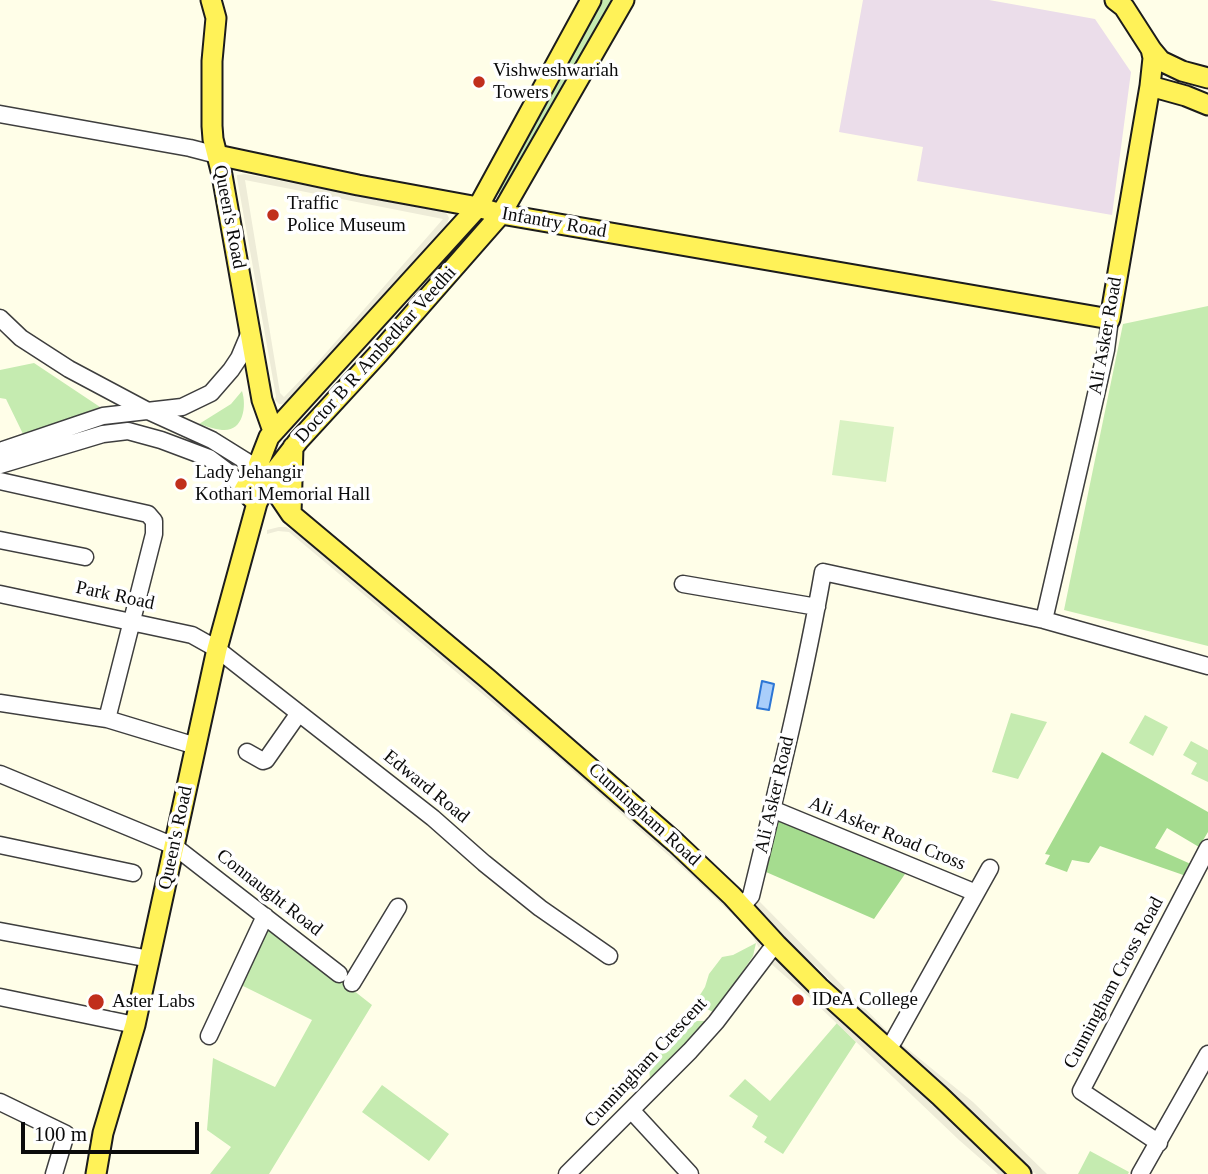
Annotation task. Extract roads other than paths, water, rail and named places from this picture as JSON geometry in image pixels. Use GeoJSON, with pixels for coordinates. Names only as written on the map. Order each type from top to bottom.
{"type":"FeatureCollection","features":[{"type":"Feature","properties":{"kind":"main road"},"geometry":{"type":"LineString","coordinates":[[213,9],[228,0]]}},
{"type":"Feature","properties":{"kind":"main road","name":"Doctor B R Ambedkar Veedhi"},"geometry":{"type":"LineString","coordinates":[[252,500],[263,474],[269,437],[478,207],[591,0]]}},
{"type":"Feature","properties":{"kind":"main road","name":"Doctor B R Ambedkar Veedhi"},"geometry":{"type":"LineString","coordinates":[[263,474],[293,447],[501,214],[624,0]]}},
{"type":"Feature","properties":{"kind":"main road"},"geometry":{"type":"LineString","coordinates":[[1115,0],[1124,7],[1161,61],[1208,78]]}},
{"type":"Feature","properties":{"kind":"main road","name":"Queen's Road"},"geometry":{"type":"LineString","coordinates":[[213,9],[213,139],[262,400],[273,432]]}},
{"type":"Feature","properties":{"kind":"main road","name":"Ali Asker Road"},"geometry":{"type":"LineString","coordinates":[[1110,320],[1150,86],[1153,58],[1151,49]]}},
{"type":"Feature","properties":{"kind":"main road"},"geometry":{"type":"LineString","coordinates":[[1150,86],[1208,105]]}},
{"type":"Feature","properties":{"kind":"main road","name":"Infantry Road"},"geometry":{"type":"LineString","coordinates":[[217,155],[478,207],[501,214],[1110,320]]}},
{"type":"Feature","properties":{"kind":"main road"},"geometry":{"type":"LineString","coordinates":[[273,432],[293,447],[291,514]]}},
{"type":"Feature","properties":{"kind":"main road","name":"Cunningham Road"},"geometry":{"type":"LineString","coordinates":[[263,474],[291,514],[614,788],[706,870],[819,987],[1021,1174]]}},
{"type":"Feature","properties":{"kind":"main road"},"geometry":{"type":"LineString","coordinates":[[252,500],[291,514]]}},
{"type":"Feature","properties":{"kind":"main road","name":"Queen's Road"},"geometry":{"type":"LineString","coordinates":[[96,1174],[103,1133],[135,1025],[252,500]]}},
{"type":"Feature","properties":{"kind":"street","name":"Infantry Road"},"geometry":{"type":"LineString","coordinates":[[0,114],[217,155]]}},
{"type":"Feature","properties":{"kind":"street"},"geometry":{"type":"LineString","coordinates":[[0,318],[21,338],[69,369],[146,410],[212,440],[263,474]]}},
{"type":"Feature","properties":{"kind":"street","name":"Ali Asker Road"},"geometry":{"type":"LineString","coordinates":[[1044,620],[1106,350],[1110,320]]}},
{"type":"Feature","properties":{"kind":"street"},"geometry":{"type":"LineString","coordinates":[[0,451],[103,416],[182,407],[211,393],[239,358],[250,332]]}},
{"type":"Feature","properties":{"kind":"street"},"geometry":{"type":"LineString","coordinates":[[0,465],[103,434],[128,431],[162,440],[209,458],[229,473],[252,500]]}},
{"type":"Feature","properties":{"kind":"street"},"geometry":{"type":"LineString","coordinates":[[0,481],[148,514],[154,521],[154,534],[107,719]]}},
{"type":"Feature","properties":{"kind":"street"},"geometry":{"type":"LineString","coordinates":[[0,540],[85,557]]}},
{"type":"Feature","properties":{"kind":"street","name":"Ali Asker Road"},"geometry":{"type":"LineString","coordinates":[[742,906],[751,896],[772,810],[823,572],[1044,620],[1208,666]]}},
{"type":"Feature","properties":{"kind":"street"},"geometry":{"type":"LineString","coordinates":[[684,584],[817,607]]}},
{"type":"Feature","properties":{"kind":"street","name":"Park Road"},"geometry":{"type":"LineString","coordinates":[[0,594],[192,635],[217,649]]}},
{"type":"Feature","properties":{"kind":"street","name":"Edward Road"},"geometry":{"type":"LineString","coordinates":[[217,649],[433,818],[541,908],[610,956]]}},
{"type":"Feature","properties":{"kind":"street"},"geometry":{"type":"LineString","coordinates":[[0,703],[107,719],[196,746]]}},
{"type":"Feature","properties":{"kind":"street"},"geometry":{"type":"LineString","coordinates":[[247,752],[259,760],[266,760],[299,713]]}},
{"type":"Feature","properties":{"kind":"street","name":"Connaught Road"},"geometry":{"type":"LineString","coordinates":[[0,774],[174,846],[345,978],[398,907]]}},
{"type":"Feature","properties":{"kind":"street","name":"Ali Asker Road Cross"},"geometry":{"type":"LineString","coordinates":[[772,810],[976,893],[888,1049]]}},
{"type":"Feature","properties":{"kind":"street"},"geometry":{"type":"LineString","coordinates":[[0,845],[133,873]]}},
{"type":"Feature","properties":{"kind":"street","name":"Cunningham Cross Road"},"geometry":{"type":"LineString","coordinates":[[1159,1143],[1081,1091],[1208,848]]}},
{"type":"Feature","properties":{"kind":"street"},"geometry":{"type":"LineString","coordinates":[[976,893],[990,868]]}},
{"type":"Feature","properties":{"kind":"street"},"geometry":{"type":"LineString","coordinates":[[209,1036],[265,916]]}},
{"type":"Feature","properties":{"kind":"street"},"geometry":{"type":"LineString","coordinates":[[0,930],[150,959]]}},
{"type":"Feature","properties":{"kind":"street","name":"Cunningham Crescent"},"geometry":{"type":"LineString","coordinates":[[567,1174],[691,1051],[714,1025],[753,971],[777,945]]}},
{"type":"Feature","properties":{"kind":"street"},"geometry":{"type":"LineString","coordinates":[[0,997],[135,1025]]}},
{"type":"Feature","properties":{"kind":"street"},"geometry":{"type":"LineString","coordinates":[[1140,1174],[1208,1054]]}},
{"type":"Feature","properties":{"kind":"street"},"geometry":{"type":"LineString","coordinates":[[0,1102],[66,1134],[54,1174]]}},
{"type":"Feature","properties":{"kind":"street"},"geometry":{"type":"LineString","coordinates":[[631,1110],[690,1174]]}},
{"type":"Feature","properties":{"kind":"water"},"geometry":{"type":"Polygon","coordinates":[[[762,681],[774,684],[769,710],[757,708],[762,681]]]}},
{"type":"Feature","properties":{"kind":"place","name":"Vishweshwariah Towers"},"geometry":{"type":"Point","coordinates":[479,82]}},
{"type":"Feature","properties":{"kind":"place","name":"Traffic Police Museum"},"geometry":{"type":"Point","coordinates":[273,215]}},
{"type":"Feature","properties":{"kind":"place","name":"Lady Jehangir Kothari Memorial Hall"},"geometry":{"type":"Point","coordinates":[181,484]}},
{"type":"Feature","properties":{"kind":"place","name":"IDeA College"},"geometry":{"type":"Point","coordinates":[798,1000]}},
{"type":"Feature","properties":{"kind":"place","name":"Aster Labs"},"geometry":{"type":"Point","coordinates":[96,1002]}}]}
